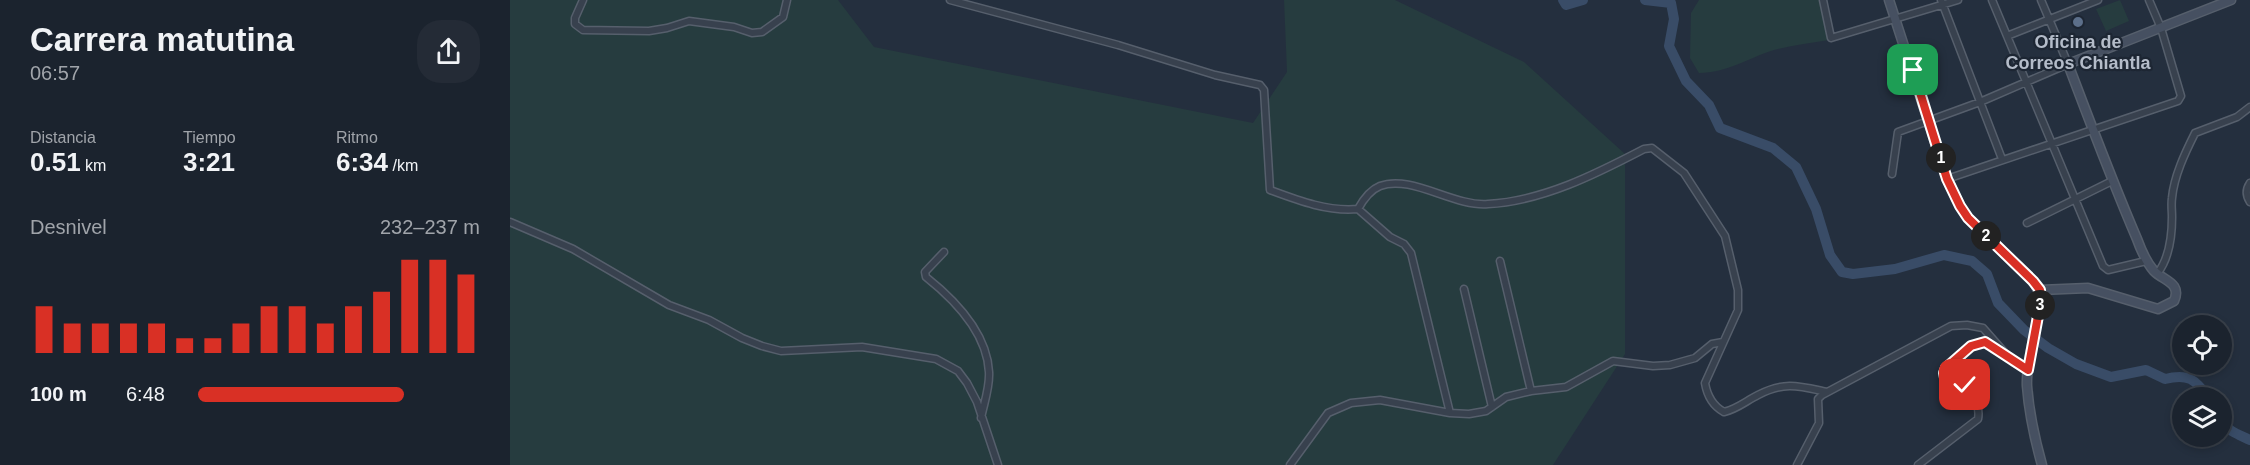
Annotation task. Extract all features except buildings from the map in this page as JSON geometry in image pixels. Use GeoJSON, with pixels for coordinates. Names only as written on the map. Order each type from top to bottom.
{"type":"FeatureCollection","features":[{"type":"Feature","properties":{"kind":"main road"},"geometry":{"type":"LineString","coordinates":[[1889,0],[1930,120],[1947,179],[1960,206],[1968,218],[2040,290],[2040,308],[2028,367],[2027,386],[2042,465]]}},
{"type":"Feature","properties":{"kind":"main road"},"geometry":{"type":"LineString","coordinates":[[2040,290],[2088,288],[2158,309],[2174,301],[2176,290],[2173,284],[2157,274],[2146,261],[2112,181],[2068,63],[2161,28],[2210,4],[2230,0]]}},
{"type":"Feature","properties":{"kind":"street"},"geometry":{"type":"LineString","coordinates":[[583,0],[575,18],[575,24],[583,30],[649,31],[689,21],[734,27],[752,33],[762,32],[783,17],[788,0]]}},
{"type":"Feature","properties":{"kind":"street"},"geometry":{"type":"LineString","coordinates":[[950,0],[1118,45],[1215,75],[1260,85],[1263,90],[1270,190],[1316,205],[1344,210],[1358,209],[1390,237],[1404,244],[1411,253],[1450,413]]}},
{"type":"Feature","properties":{"kind":"street"},"geometry":{"type":"LineString","coordinates":[[1823,0],[1831,38],[1896,20],[1942,2],[1958,0]]}},
{"type":"Feature","properties":{"kind":"street"},"geometry":{"type":"LineString","coordinates":[[1992,0],[2103,266],[2114,270],[2146,261]]}},
{"type":"Feature","properties":{"kind":"street"},"geometry":{"type":"LineString","coordinates":[[1892,174],[1898,132],[1980,102],[2068,63],[2041,0]]}},
{"type":"Feature","properties":{"kind":"street"},"geometry":{"type":"LineString","coordinates":[[2007,36],[2096,0]]}},
{"type":"Feature","properties":{"kind":"street"},"geometry":{"type":"LineString","coordinates":[[1947,179],[2178,101],[2181,96],[2161,28],[2149,0]]}},
{"type":"Feature","properties":{"kind":"street"},"geometry":{"type":"LineString","coordinates":[[1942,2],[2002,159]]}},
{"type":"Feature","properties":{"kind":"street"},"geometry":{"type":"LineString","coordinates":[[2157,274],[2164,264],[2170,239],[2172,198],[2183,158],[2195,133],[2237,117],[2250,107]]}},
{"type":"Feature","properties":{"kind":"street"},"geometry":{"type":"LineString","coordinates":[[1358,209],[1366,197],[1378,187],[1391,184],[1404,184],[1445,197],[1486,205],[1536,196],[1596,174],[1644,149],[1652,148],[1684,173],[1725,236],[1738,290],[1738,310],[1705,383],[1707,394],[1718,409],[1724,412],[1732,410],[1759,394],[1786,384],[1827,392]]}},
{"type":"Feature","properties":{"kind":"street"},"geometry":{"type":"LineString","coordinates":[[2027,223],[2112,181]]}},
{"type":"Feature","properties":{"kind":"street"},"geometry":{"type":"LineString","coordinates":[[2250,183],[2247,187],[2247,198],[2250,202]]}},
{"type":"Feature","properties":{"kind":"street"},"geometry":{"type":"LineString","coordinates":[[510,222],[573,249],[669,305],[709,320],[762,346],[781,351],[862,347],[936,359],[958,372],[967,383],[977,402],[998,465]]}},
{"type":"Feature","properties":{"kind":"street"},"geometry":{"type":"LineString","coordinates":[[944,252],[925,272],[926,278],[957,306],[979,335],[987,354],[990,374],[981,419]]}},
{"type":"Feature","properties":{"kind":"street"},"geometry":{"type":"LineString","coordinates":[[1500,261],[1531,390]]}},
{"type":"Feature","properties":{"kind":"street"},"geometry":{"type":"LineString","coordinates":[[1464,288],[1492,407]]}},
{"type":"Feature","properties":{"kind":"street"},"geometry":{"type":"LineString","coordinates":[[1797,465],[1818,423],[1818,399],[1827,392],[1951,326],[1967,325],[1983,328],[2013,362]]}},
{"type":"Feature","properties":{"kind":"street"},"geometry":{"type":"LineString","coordinates":[[1290,465],[1328,413],[1351,403],[1380,400],[1450,413],[1486,411],[1506,397],[1531,390],[1566,387],[1618,360],[1653,366],[1682,362],[1695,358],[1712,344],[1723,342]]}},
{"type":"Feature","properties":{"kind":"street"},"geometry":{"type":"LineString","coordinates":[[1918,465],[1978,419],[1977,403],[1969,388],[1945,378],[1946,368],[1978,343],[1985,342],[2013,362],[2028,367]]}},
{"type":"Feature","properties":{"kind":"green space"},"geometry":{"type":"Polygon","coordinates":[[[510,0],[838,0],[874,47],[1253,123],[1287,72],[1284,0],[1395,0],[1524,62],[1625,154],[1625,354],[1553,465],[510,465],[510,0]]]}},
{"type":"Feature","properties":{"kind":"green space"},"geometry":{"type":"Polygon","coordinates":[[[1699,0],[1822,0],[1829,40],[1781,48],[1719,71],[1699,73],[1690,58],[1691,13],[1699,0]]]}},
{"type":"Feature","properties":{"kind":"green space"},"geometry":{"type":"Polygon","coordinates":[[[2120,0],[2129,21],[2106,31],[2096,9],[2120,0]]]}},
{"type":"Feature","properties":{"kind":"waterway"},"geometry":{"type":"LineString","coordinates":[[1563,0],[1566,5],[1583,0]]}},
{"type":"Feature","properties":{"kind":"waterway"},"geometry":{"type":"LineString","coordinates":[[1645,0],[1671,3],[1674,19],[1669,46],[1686,81],[1709,105],[1720,128],[1773,148],[1796,167],[1816,209],[1830,255],[1842,272],[1853,274],[1895,269],[1944,255],[1972,261],[1987,274],[1998,303],[2024,330],[2048,348],[2076,364],[2111,377],[2146,370],[2165,379],[2185,377],[2200,387]]}},
{"type":"Feature","properties":{"kind":"waterway"},"geometry":{"type":"LineString","coordinates":[[2232,431],[2250,440]]}},
{"type":"Feature","properties":{"kind":"place","name":"Oficina de Correos Chiantla"},"geometry":{"type":"Point","coordinates":[2078,22]}},
{"type":"Feature","properties":{"kind":"route"},"geometry":{"type":"LineString","coordinates":[[1913,70],[1947,179],[1960,206],[1968,218],[2040,290],[2040,308],[2028,370],[1985,342],[1978,343],[1971,346],[1946,368],[1944,373],[1945,378],[1965,385]]}}]}
